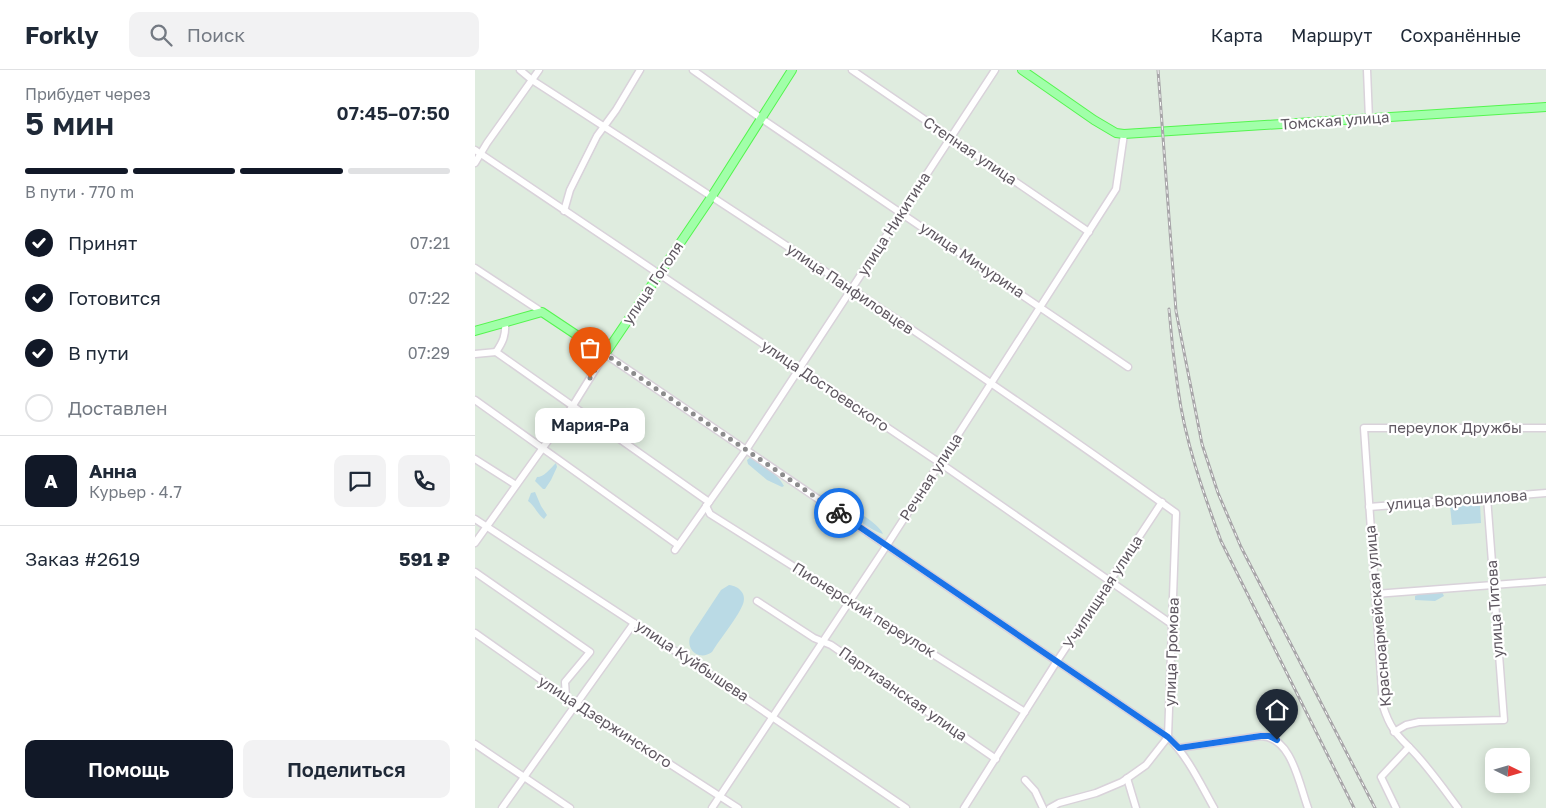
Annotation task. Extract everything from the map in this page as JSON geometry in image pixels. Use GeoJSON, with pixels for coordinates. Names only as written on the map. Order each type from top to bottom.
{"type":"FeatureCollection","features":[{"type":"Feature","properties":{"kind":"main road","name":"улица Гоголя"},"geometry":{"type":"LineString","coordinates":[[605,354],[712,196],[792,70]]}},
{"type":"Feature","properties":{"kind":"main road"},"geometry":{"type":"LineString","coordinates":[[1022,70],[1102,124],[1123,134]]}},
{"type":"Feature","properties":{"kind":"main road","name":"Томская улица"},"geometry":{"type":"LineString","coordinates":[[1123,134],[1546,107]]}},
{"type":"Feature","properties":{"kind":"main road"},"geometry":{"type":"LineString","coordinates":[[475,331],[542,312],[605,354]]}},
{"type":"Feature","properties":{"kind":"street","name":"улица Панфиловцев"},"geometry":{"type":"LineString","coordinates":[[520,70],[532,80],[712,196],[991,384],[1176,513]]}},
{"type":"Feature","properties":{"kind":"street"},"geometry":{"type":"LineString","coordinates":[[475,163],[478,152],[539,70]]}},
{"type":"Feature","properties":{"kind":"street"},"geometry":{"type":"LineString","coordinates":[[564,211],[570,190],[597,136],[616,110],[640,70]]}},
{"type":"Feature","properties":{"kind":"street","name":"улица Мичурина"},"geometry":{"type":"LineString","coordinates":[[693,70],[762,119],[1128,366]]}},
{"type":"Feature","properties":{"kind":"street","name":"Степная улица"},"geometry":{"type":"LineString","coordinates":[[852,70],[1089,232]]}},
{"type":"Feature","properties":{"kind":"street","name":"улица Никитина"},"geometry":{"type":"LineString","coordinates":[[542,449],[676,547],[746,450],[995,70]]}},
{"type":"Feature","properties":{"kind":"street"},"geometry":{"type":"LineString","coordinates":[[1367,70],[1369,119]]}},
{"type":"Feature","properties":{"kind":"street","name":"Речная улица"},"geometry":{"type":"LineString","coordinates":[[711,808],[887,546],[1116,189],[1123,134]]}},
{"type":"Feature","properties":{"kind":"street","name":"улица Достоевского"},"geometry":{"type":"LineString","coordinates":[[478,152],[940,463],[1173,625]]}},
{"type":"Feature","properties":{"kind":"street"},"geometry":{"type":"LineString","coordinates":[[475,268],[542,312]]}},
{"type":"Feature","properties":{"kind":"street"},"geometry":{"type":"LineString","coordinates":[[475,354],[496,352],[503,343],[506,332],[505,323]]}},
{"type":"Feature","properties":{"kind":"street","name":"Пионерский переулок"},"geometry":{"type":"LineString","coordinates":[[496,352],[707,504],[710,514],[1025,712]]}},
{"type":"Feature","properties":{"kind":"street"},"geometry":{"type":"LineString","coordinates":[[605,354],[1168,737],[1179,748],[1214,808]]}},
{"type":"Feature","properties":{"kind":"street","name":"улица Гоголя"},"geometry":{"type":"LineString","coordinates":[[475,543],[572,407],[605,354]]}},
{"type":"Feature","properties":{"kind":"street"},"geometry":{"type":"LineString","coordinates":[[475,400],[542,449]]}},
{"type":"Feature","properties":{"kind":"street","name":"переулок Дружбы"},"geometry":{"type":"LineString","coordinates":[[1364,428],[1546,428]]}},
{"type":"Feature","properties":{"kind":"street","name":"Красноармейская улица"},"geometry":{"type":"LineString","coordinates":[[1364,428],[1383,706],[1394,732],[1420,759],[1458,808]]}},
{"type":"Feature","properties":{"kind":"street"},"geometry":{"type":"LineString","coordinates":[[475,459],[516,485]]}},
{"type":"Feature","properties":{"kind":"street","name":"улица Ворошилова"},"geometry":{"type":"LineString","coordinates":[[1369,506],[1546,493]]}},
{"type":"Feature","properties":{"kind":"street","name":"улица Титова"},"geometry":{"type":"LineString","coordinates":[[1394,732],[1406,725],[1419,722],[1504,720],[1487,497]]}},
{"type":"Feature","properties":{"kind":"street","name":"Училищная улица"},"geometry":{"type":"LineString","coordinates":[[965,808],[1057,661],[1162,502]]}},
{"type":"Feature","properties":{"kind":"street","name":"улица Громова"},"geometry":{"type":"LineString","coordinates":[[1168,737],[1176,513]]}},
{"type":"Feature","properties":{"kind":"street","name":"улица Куйбышева"},"geometry":{"type":"LineString","coordinates":[[475,518],[634,622],[905,808]]}},
{"type":"Feature","properties":{"kind":"street"},"geometry":{"type":"LineString","coordinates":[[475,572],[590,652],[565,682],[566,697]]}},
{"type":"Feature","properties":{"kind":"street"},"geometry":{"type":"LineString","coordinates":[[1375,594],[1546,581]]}},
{"type":"Feature","properties":{"kind":"street","name":"Партизанская улица"},"geometry":{"type":"LineString","coordinates":[[757,601],[822,643],[831,644],[996,758]]}},
{"type":"Feature","properties":{"kind":"street"},"geometry":{"type":"LineString","coordinates":[[502,808],[634,622]]}},
{"type":"Feature","properties":{"kind":"street","name":"улица Дзержинского"},"geometry":{"type":"LineString","coordinates":[[475,633],[566,697],[738,808]]}},
{"type":"Feature","properties":{"kind":"street"},"geometry":{"type":"LineString","coordinates":[[1179,748],[1269,736],[1277,740],[1289,755],[1308,808]]}},
{"type":"Feature","properties":{"kind":"street"},"geometry":{"type":"LineString","coordinates":[[1050,808],[1059,803],[1096,793],[1127,778],[1147,765],[1168,737]]}},
{"type":"Feature","properties":{"kind":"street"},"geometry":{"type":"LineString","coordinates":[[475,744],[570,808]]}},
{"type":"Feature","properties":{"kind":"street"},"geometry":{"type":"LineString","coordinates":[[1396,808],[1381,777],[1409,747]]}},
{"type":"Feature","properties":{"kind":"street"},"geometry":{"type":"LineString","coordinates":[[1127,778],[1136,808]]}},
{"type":"Feature","properties":{"kind":"street"},"geometry":{"type":"LineString","coordinates":[[1025,780],[1035,791],[1043,808]]}},
{"type":"Feature","properties":{"kind":"shaded area"},"geometry":{"type":"Polygon","coordinates":[[[751,457],[774,473],[784,486],[782,487],[767,480],[748,464],[747,460],[751,457]]]}},
{"type":"Feature","properties":{"kind":"shaded area"},"geometry":{"type":"Polygon","coordinates":[[[556,463],[557,467],[551,480],[543,489],[535,481],[537,477],[545,474],[556,463]]]}},
{"type":"Feature","properties":{"kind":"shaded area"},"geometry":{"type":"Polygon","coordinates":[[[535,492],[547,515],[544,519],[528,501],[531,493],[535,492]]]}},
{"type":"Feature","properties":{"kind":"shaded area"},"geometry":{"type":"Polygon","coordinates":[[[844,504],[872,521],[883,534],[856,518],[846,510],[843,506],[844,504]]]}},
{"type":"Feature","properties":{"kind":"shaded area"},"geometry":{"type":"Polygon","coordinates":[[[1480,504],[1481,523],[1452,525],[1450,506],[1480,504]]]}},
{"type":"Feature","properties":{"kind":"shaded area"},"geometry":{"type":"Polygon","coordinates":[[[729,585],[736,587],[743,594],[744,600],[741,609],[712,652],[707,655],[699,655],[690,647],[690,637],[721,590],[729,585]]]}},
{"type":"Feature","properties":{"kind":"shaded area"},"geometry":{"type":"Polygon","coordinates":[[[1442,592],[1444,596],[1435,601],[1415,600],[1415,596],[1421,593],[1442,592]]]}},
{"type":"Feature","properties":{"kind":"railway"},"geometry":{"type":"LineString","coordinates":[[1158,70],[1176,311],[1202,444],[1218,493],[1241,547],[1375,808]]}},
{"type":"Feature","properties":{"kind":"railway"},"geometry":{"type":"LineString","coordinates":[[1169,309],[1185,428],[1201,485],[1221,541],[1354,808]]}},
{"type":"Feature","properties":{"kind":"way so far"},"geometry":{"type":"LineString","coordinates":[[590,378],[605,354],[839,513]]}},
{"type":"Feature","properties":{"kind":"place","name":"Мария-Ра"},"geometry":{"type":"Point","coordinates":[590,378]}},
{"type":"Feature","properties":{"kind":"route"},"geometry":{"type":"LineString","coordinates":[[839,513],[1168,737],[1179,748],[1261,736],[1269,736],[1277,740]]}}]}
